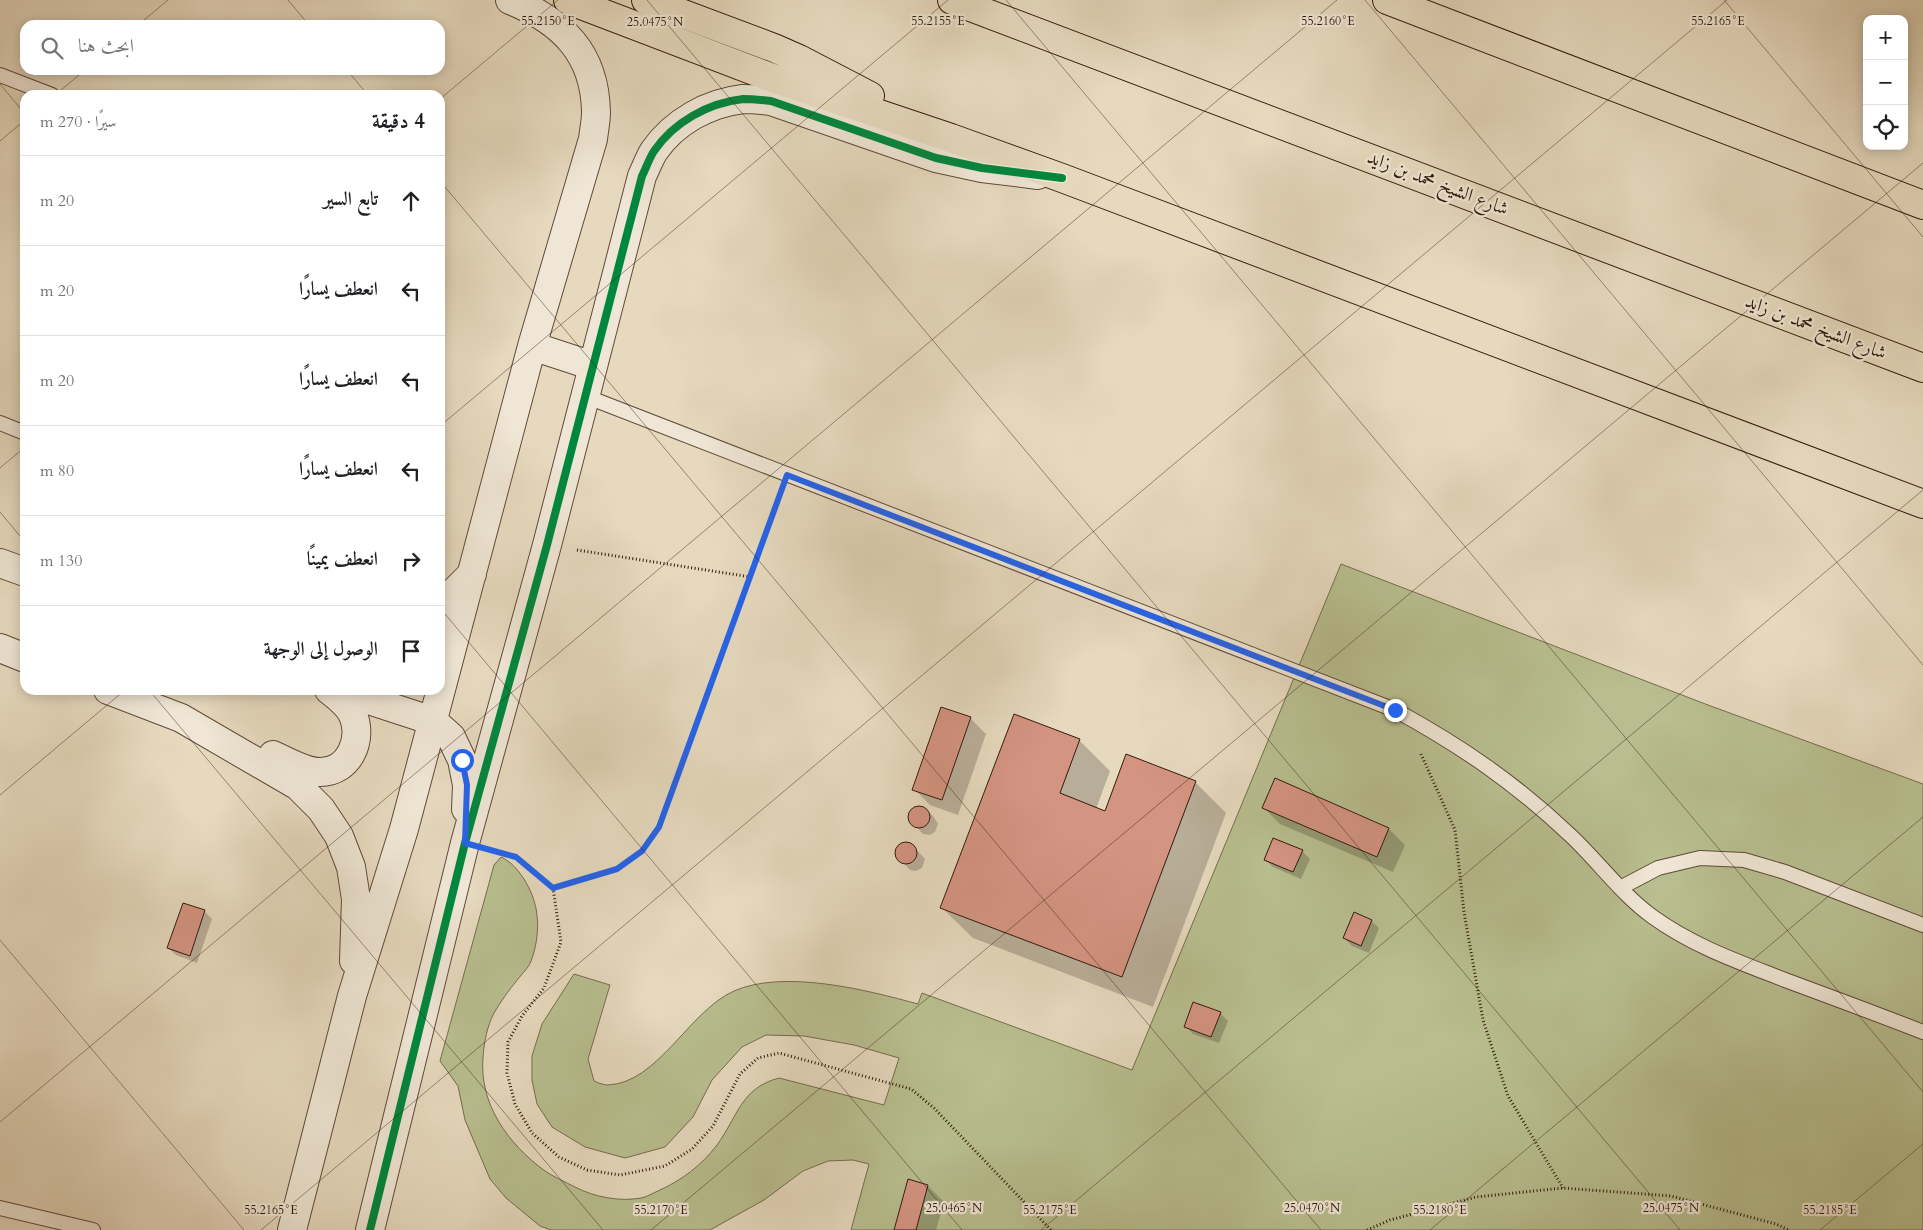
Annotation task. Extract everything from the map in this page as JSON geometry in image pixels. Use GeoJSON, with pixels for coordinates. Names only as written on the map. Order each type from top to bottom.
{"type":"FeatureCollection","features":[{"type":"Feature","properties":{"kind":"highway"},"geometry":{"type":"LineString","coordinates":[[568,0],[778,80],[951,138],[1062,178],[1923,504]]}},
{"type":"Feature","properties":{"kind":"highway"},"geometry":{"type":"LineString","coordinates":[[646,0],[799,59],[951,138]]}},
{"type":"Feature","properties":{"kind":"highway","name":"شارع الشيخ محمد بن زايد"},"geometry":{"type":"LineString","coordinates":[[952,0],[1923,368]]}},
{"type":"Feature","properties":{"kind":"highway"},"geometry":{"type":"LineString","coordinates":[[1387,0],[1923,205]]}},
{"type":"Feature","properties":{"kind":"street"},"geometry":{"type":"LineString","coordinates":[[445,677],[532,346],[593,139],[596,113],[594,87],[586,62],[572,40],[553,22],[531,8],[510,0]]}},
{"type":"Feature","properties":{"kind":"street"},"geometry":{"type":"LineString","coordinates":[[370,1230],[465,843],[547,545],[642,176],[654,151],[672,130],[694,115],[719,104],[744,99],[771,101],[936,158],[982,168],[1062,178]]}},
{"type":"Feature","properties":{"kind":"street"},"geometry":{"type":"LineString","coordinates":[[532,346],[593,366]]}},
{"type":"Feature","properties":{"kind":"street"},"geometry":{"type":"LineString","coordinates":[[0,563],[20,570]]}},
{"type":"Feature","properties":{"kind":"street"},"geometry":{"type":"LineString","coordinates":[[445,601],[473,573]]}},
{"type":"Feature","properties":{"kind":"street"},"geometry":{"type":"LineString","coordinates":[[0,648],[20,656]]}},
{"type":"Feature","properties":{"kind":"street"},"geometry":{"type":"LineString","coordinates":[[121,695],[308,770],[321,772],[333,769],[344,763],[352,754],[356,742],[353,715],[346,704],[335,695]]}},
{"type":"Feature","properties":{"kind":"street"},"geometry":{"type":"LineString","coordinates":[[353,695],[433,721],[451,737],[462,760],[467,785],[465,843]]}},
{"type":"Feature","properties":{"kind":"street"},"geometry":{"type":"LineString","coordinates":[[292,1230],[352,996],[384,900],[440,695]]}},
{"type":"Feature","properties":{"kind":"street"},"geometry":{"type":"LineString","coordinates":[[181,718],[298,786],[321,809],[339,836],[351,867],[356,899],[352,996]]}},
{"type":"Feature","properties":{"kind":"lane"},"geometry":{"type":"LineString","coordinates":[[0,76],[38,90]]}},
{"type":"Feature","properties":{"kind":"lane"},"geometry":{"type":"LineString","coordinates":[[585,396],[1395,710],[1443,736],[1488,766],[1532,800],[1572,836],[1620,888],[1651,916],[1688,940],[1729,958],[1923,1032]]}},
{"type":"Feature","properties":{"kind":"lane"},"geometry":{"type":"LineString","coordinates":[[0,423],[20,431]]}},
{"type":"Feature","properties":{"kind":"lane"},"geometry":{"type":"LineString","coordinates":[[1620,888],[1658,868],[1700,858],[1744,860],[1785,872],[1923,925]]}},
{"type":"Feature","properties":{"kind":"lane"},"geometry":{"type":"LineString","coordinates":[[0,1208],[93,1230]]}},
{"type":"Feature","properties":{"kind":"path"},"geometry":{"type":"LineString","coordinates":[[553,888],[617,869],[642,851],[659,827],[787,475]]}},
{"type":"Feature","properties":{"kind":"path"},"geometry":{"type":"LineString","coordinates":[[547,545],[751,577]]}},
{"type":"Feature","properties":{"kind":"path"},"geometry":{"type":"LineString","coordinates":[[1395,710],[1422,756],[1456,830],[1464,912],[1483,1020],[1508,1096],[1563,1188]]}},
{"type":"Feature","properties":{"kind":"path"},"geometry":{"type":"LineString","coordinates":[[465,843],[516,857],[553,888],[561,942],[544,988],[522,1016],[508,1042],[507,1073],[515,1104],[532,1133],[559,1157],[588,1170],[620,1175],[666,1166],[692,1149],[713,1126],[740,1074],[758,1058],[779,1053],[911,1089],[934,1108],[1051,1230]]}},
{"type":"Feature","properties":{"kind":"path"},"geometry":{"type":"LineString","coordinates":[[1367,1230],[1390,1220],[1476,1197],[1563,1188],[1671,1196],[1776,1224],[1789,1230]]}},
{"type":"Feature","properties":{"kind":"green space"},"geometry":{"type":"Polygon","coordinates":[[[1341,564],[1708,705],[1923,784],[1923,1230],[851,1230],[869,1164],[853,1160],[828,1161],[803,1171],[764,1200],[710,1230],[551,1230],[540,1226],[506,1198],[490,1179],[465,1120],[458,1086],[440,1061],[494,865],[501,857],[514,867],[526,882],[534,899],[538,921],[534,951],[530,963],[502,1000],[489,1023],[483,1057],[486,1091],[491,1107],[499,1122],[519,1148],[548,1173],[590,1194],[607,1198],[633,1199],[645,1197],[667,1187],[691,1172],[711,1153],[748,1096],[766,1083],[779,1078],[884,1105],[899,1058],[854,1045],[804,1036],[766,1035],[742,1047],[712,1080],[693,1117],[665,1147],[625,1158],[585,1147],[552,1127],[537,1104],[532,1080],[532,1056],[542,1024],[574,974],[610,985],[588,1059],[594,1081],[605,1085],[626,1081],[642,1072],[658,1060],[702,1014],[734,991],[754,985],[777,982],[826,984],[875,993],[918,1004],[922,993],[1132,1070],[1341,564]]]}},
{"type":"Feature","properties":{"kind":"building"},"geometry":{"type":"Polygon","coordinates":[[[941,707],[971,717],[942,800],[912,790],[941,707]]]}},
{"type":"Feature","properties":{"kind":"building"},"geometry":{"type":"Polygon","coordinates":[[[1014,714],[1080,739],[1060,793],[1105,811],[1126,754],[1196,781],[1122,977],[940,908],[1014,714]]]}},
{"type":"Feature","properties":{"kind":"building"},"geometry":{"type":"Polygon","coordinates":[[[1275,778],[1389,828],[1377,857],[1262,808],[1275,778]]]}},
{"type":"Feature","properties":{"kind":"building"},"geometry":{"type":"Polygon","coordinates":[[[919,806],[927,809],[930,817],[927,825],[919,828],[911,825],[908,817],[911,809],[919,806]]]}},
{"type":"Feature","properties":{"kind":"building"},"geometry":{"type":"Polygon","coordinates":[[[1273,838],[1303,850],[1293,872],[1264,860],[1273,838]]]}},
{"type":"Feature","properties":{"kind":"building"},"geometry":{"type":"Polygon","coordinates":[[[906,842],[914,845],[917,853],[914,861],[906,864],[898,861],[895,853],[898,845],[906,842]]]}},
{"type":"Feature","properties":{"kind":"building"},"geometry":{"type":"Polygon","coordinates":[[[183,903],[205,910],[190,956],[167,948],[183,903]]]}},
{"type":"Feature","properties":{"kind":"building"},"geometry":{"type":"Polygon","coordinates":[[[1354,912],[1372,920],[1361,946],[1343,938],[1354,912]]]}},
{"type":"Feature","properties":{"kind":"building"},"geometry":{"type":"Polygon","coordinates":[[[1193,1002],[1221,1012],[1211,1037],[1184,1027],[1193,1002]]]}},
{"type":"Feature","properties":{"kind":"building"},"geometry":{"type":"Polygon","coordinates":[[[908,1179],[928,1185],[916,1230],[894,1230],[908,1179]]]}},
{"type":"Feature","properties":{"kind":"cycle path"},"geometry":{"type":"LineString","coordinates":[[370,1230],[465,843],[547,545],[642,176],[654,151],[671,131],[693,116],[730,101],[753,99],[771,101],[936,158],[982,168],[1062,178]]}},
{"type":"Feature","properties":{"kind":"route"},"geometry":{"type":"LineString","coordinates":[[462,760],[467,785],[465,843],[516,857],[553,888],[617,869],[642,851],[659,827],[787,475],[1395,710]]}}]}
